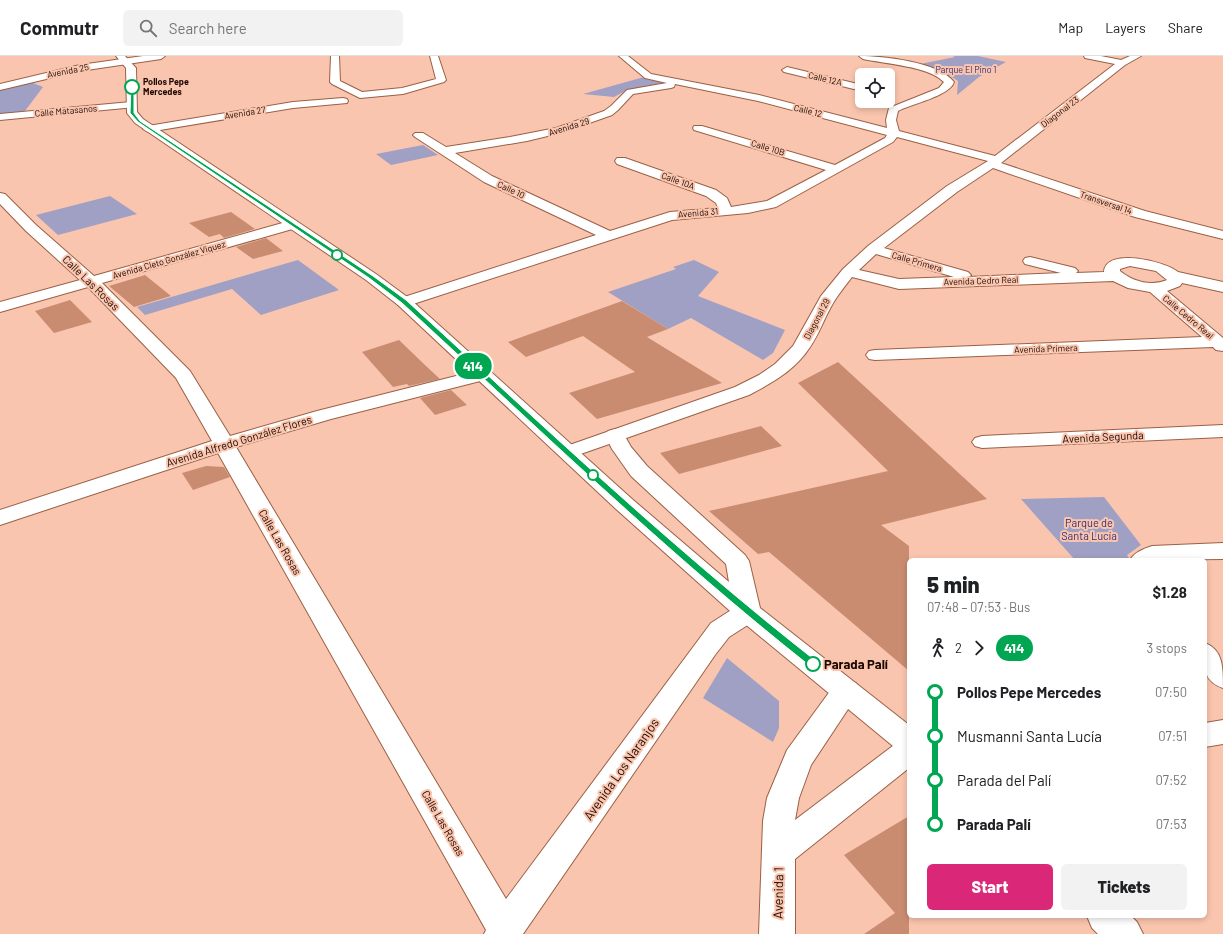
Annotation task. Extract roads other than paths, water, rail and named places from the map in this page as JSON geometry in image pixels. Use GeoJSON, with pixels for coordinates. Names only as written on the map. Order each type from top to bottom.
{"type":"FeatureCollection","features":[{"type":"Feature","properties":{"kind":"street","name":"Avenida 25"},"geometry":{"type":"LineString","coordinates":[[0,87],[122,59],[161,56]]}},
{"type":"Feature","properties":{"kind":"street"},"geometry":{"type":"LineString","coordinates":[[335,56],[335,82],[356,94],[365,95],[403,91],[441,79],[434,56]]}},
{"type":"Feature","properties":{"kind":"street","name":"Calle 12"},"geometry":{"type":"LineString","coordinates":[[624,56],[648,76],[759,98],[894,133],[994,162]]}},
{"type":"Feature","properties":{"kind":"street"},"geometry":{"type":"LineString","coordinates":[[863,56],[929,70],[947,79],[949,82],[948,86],[893,110],[891,120],[894,133]]}},
{"type":"Feature","properties":{"kind":"street"},"geometry":{"type":"LineString","coordinates":[[1088,56],[1122,63]]}},
{"type":"Feature","properties":{"kind":"street","name":"Diagonal 23"},"geometry":{"type":"LineString","coordinates":[[994,162],[1122,63],[1137,56]]}},
{"type":"Feature","properties":{"kind":"street"},"geometry":{"type":"LineString","coordinates":[[122,59],[131,68],[132,113],[148,129],[371,277],[404,302],[624,504],[748,612],[907,740]]}},
{"type":"Feature","properties":{"kind":"street","name":"Calle 12A"},"geometry":{"type":"LineString","coordinates":[[788,70],[855,86]]}},
{"type":"Feature","properties":{"kind":"street","name":"Avenida 29"},"geometry":{"type":"LineString","coordinates":[[443,151],[512,141],[549,133],[606,114],[616,108],[624,96],[630,92],[684,83]]}},
{"type":"Feature","properties":{"kind":"street"},"geometry":{"type":"LineString","coordinates":[[895,95],[917,100]]}},
{"type":"Feature","properties":{"kind":"street","name":"Avenida 27"},"geometry":{"type":"LineString","coordinates":[[148,129],[293,105],[343,101]]}},
{"type":"Feature","properties":{"kind":"street","name":"Calle Matasanos"},"geometry":{"type":"LineString","coordinates":[[0,117],[131,105]]}},
{"type":"Feature","properties":{"kind":"street","name":"Calle 10B"},"geometry":{"type":"LineString","coordinates":[[698,128],[837,169]]}},
{"type":"Feature","properties":{"kind":"street","name":"Avenida 31"},"geometry":{"type":"LineString","coordinates":[[404,302],[670,216],[748,209],[771,204],[889,140],[894,133]]}},
{"type":"Feature","properties":{"kind":"street","name":"Calle 10"},"geometry":{"type":"LineString","coordinates":[[419,135],[488,179],[609,236]]}},
{"type":"Feature","properties":{"kind":"street","name":"Calle 10A"},"geometry":{"type":"LineString","coordinates":[[621,161],[711,193],[722,202],[726,211]]}},
{"type":"Feature","properties":{"kind":"street","name":"Transversal 14"},"geometry":{"type":"LineString","coordinates":[[994,162],[1140,214],[1223,235]]}},
{"type":"Feature","properties":{"kind":"street","name":"Diagonal 29"},"geometry":{"type":"LineString","coordinates":[[568,452],[718,400],[742,391],[766,379],[781,368],[799,350],[809,335],[827,299],[848,272],[873,249],[952,189],[994,162]]}},
{"type":"Feature","properties":{"kind":"street","name":"Calle Las Rosas"},"geometry":{"type":"LineString","coordinates":[[0,197],[31,228],[92,282],[184,375],[504,932]]}},
{"type":"Feature","properties":{"kind":"street","name":"Avenida Cleto González Víquez"},"geometry":{"type":"LineString","coordinates":[[0,307],[291,225]]}},
{"type":"Feature","properties":{"kind":"street","name":"Calle Primera"},"geometry":{"type":"LineString","coordinates":[[873,249],[984,281]]}},
{"type":"Feature","properties":{"kind":"street"},"geometry":{"type":"LineString","coordinates":[[1030,261],[1090,277]]}},
{"type":"Feature","properties":{"kind":"street"},"geometry":{"type":"LineString","coordinates":[[1173,276],[1175,280],[1174,283],[1169,286],[1153,287],[1132,284],[1116,276],[1112,272],[1112,268],[1115,265],[1130,262],[1145,264],[1160,268],[1173,276],[1223,287]]}},
{"type":"Feature","properties":{"kind":"street"},"geometry":{"type":"LineString","coordinates":[[899,284],[923,264]]}},
{"type":"Feature","properties":{"kind":"street","name":"Avenida Cedro Real"},"geometry":{"type":"LineString","coordinates":[[848,272],[899,284],[1116,276]]}},
{"type":"Feature","properties":{"kind":"street","name":"Calle Cedro Real"},"geometry":{"type":"LineString","coordinates":[[1153,287],[1220,344]]}},
{"type":"Feature","properties":{"kind":"street","name":"Avenida Primera"},"geometry":{"type":"LineString","coordinates":[[875,355],[1220,344]]}},
{"type":"Feature","properties":{"kind":"street","name":"Avenida Alfredo González Flores"},"geometry":{"type":"LineString","coordinates":[[0,518],[224,444],[324,415],[482,375]]}},
{"type":"Feature","properties":{"kind":"street","name":"Avenida Segunda"},"geometry":{"type":"LineString","coordinates":[[982,442],[1223,431]]}},
{"type":"Feature","properties":{"kind":"street"},"geometry":{"type":"LineString","coordinates":[[615,435],[622,449],[639,471],[737,561],[748,612]]}},
{"type":"Feature","properties":{"kind":"street"},"geometry":{"type":"LineString","coordinates":[[1145,558],[1152,554],[1223,552]]}},
{"type":"Feature","properties":{"kind":"street","name":"Avenida Los Naranjos"},"geometry":{"type":"LineString","coordinates":[[504,932],[706,648],[720,630],[748,612]]}},
{"type":"Feature","properties":{"kind":"street"},"geometry":{"type":"LineString","coordinates":[[1207,656],[1223,678]]}},
{"type":"Feature","properties":{"kind":"street","name":"Avenida 1"},"geometry":{"type":"LineString","coordinates":[[777,934],[779,821],[783,798],[798,758],[846,691]]}},
{"type":"Feature","properties":{"kind":"street"},"geometry":{"type":"LineString","coordinates":[[1207,735],[1223,732]]}},
{"type":"Feature","properties":{"kind":"street"},"geometry":{"type":"LineString","coordinates":[[778,852],[907,753]]}},
{"type":"Feature","properties":{"kind":"street"},"geometry":{"type":"LineString","coordinates":[[1106,918],[1124,934]]}},
{"type":"Feature","properties":{"kind":"place","name":"Pollos Pepe Mercedes"},"geometry":{"type":"Point","coordinates":[132,87]}},
{"type":"Feature","properties":{"kind":"place","name":"Parada Palí"},"geometry":{"type":"Point","coordinates":[813,664]}},
{"type":"Feature","properties":{"kind":"park label","name":"Parque El Pino 1"},"geometry":{"type":"Point","coordinates":[966,70]}},
{"type":"Feature","properties":{"kind":"park label","name":"Parque de Santa Lucía"},"geometry":{"type":"Point","coordinates":[1089,529]}}]}
